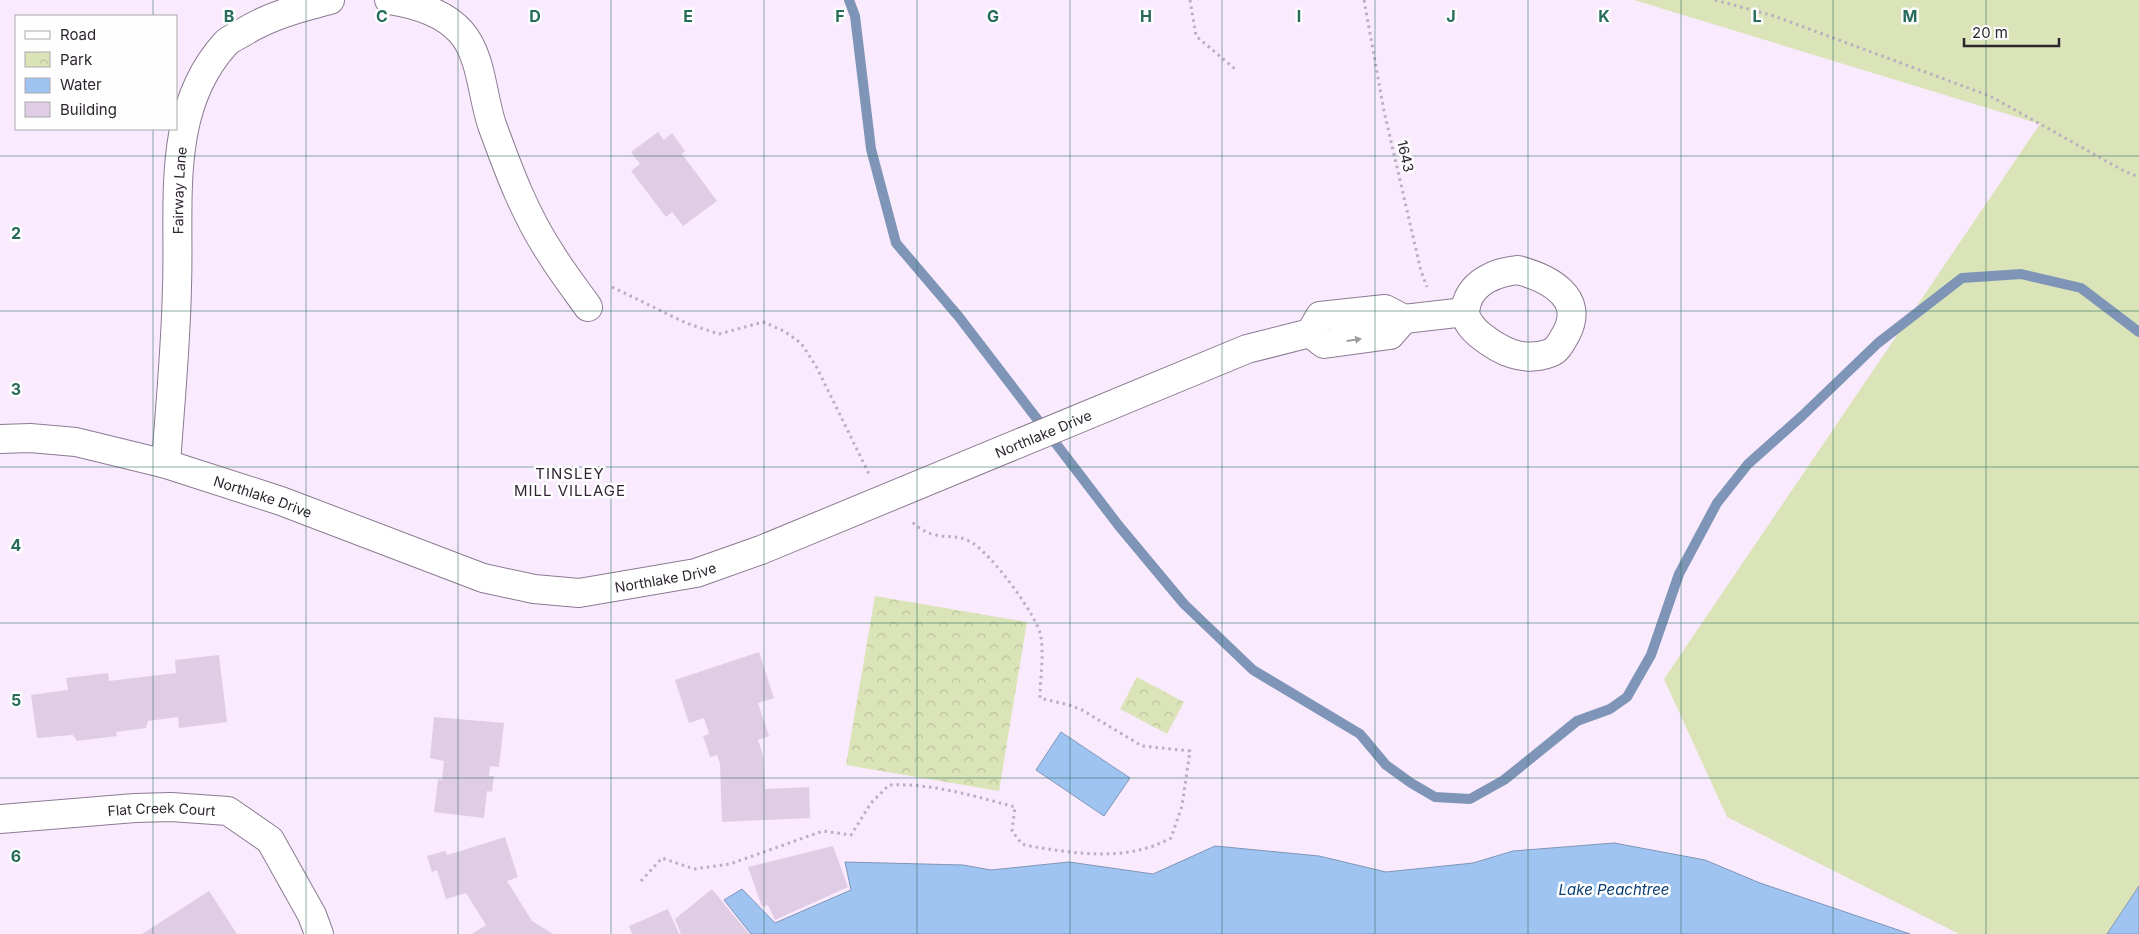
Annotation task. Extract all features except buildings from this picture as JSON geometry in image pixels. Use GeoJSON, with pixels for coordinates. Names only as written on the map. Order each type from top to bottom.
{"type":"FeatureCollection","features":[{"type":"Feature","properties":{"kind":"street","name":"Fairway Lane"},"geometry":{"type":"LineString","coordinates":[[166,464],[177,286],[177,181],[182,134],[192,98],[208,68],[227,42],[255,24],[290,10],[330,0]]}},
{"type":"Feature","properties":{"kind":"street"},"geometry":{"type":"LineString","coordinates":[[389,0],[406,3],[443,16],[462,33],[474,53],[492,124],[525,206],[550,254],[588,307]]}},
{"type":"Feature","properties":{"kind":"street","name":"Northlake Drive"},"geometry":{"type":"LineString","coordinates":[[0,439],[30,438],[76,442],[166,464],[281,501],[483,578],[534,589],[579,593],[696,573],[761,550],[1246,349],[1310,333],[1324,344],[1390,335],[1404,318],[1465,312]]}},
{"type":"Feature","properties":{"kind":"street","name":"Flat Creek Court"},"geometry":{"type":"LineString","coordinates":[[0,819],[135,808],[171,807],[228,811],[270,840],[312,915],[319,934]]}},
{"type":"Feature","properties":{"kind":"path"},"geometry":{"type":"LineString","coordinates":[[1190,0],[1196,36],[1235,69]]}},
{"type":"Feature","properties":{"kind":"path","name":"1643"},"geometry":{"type":"LineString","coordinates":[[1364,0],[1384,111],[1421,271],[1436,315]]}},
{"type":"Feature","properties":{"kind":"path"},"geometry":{"type":"LineString","coordinates":[[1716,0],[1774,16],[1990,96],[2124,171],[2139,177]]}},
{"type":"Feature","properties":{"kind":"path"},"geometry":{"type":"LineString","coordinates":[[612,286],[686,322],[719,334],[763,322],[784,331],[802,343],[816,366],[857,452],[874,482],[895,494],[906,517],[920,529],[936,535],[959,536],[987,554],[1035,619],[1041,637],[1040,698],[1082,710],[1142,746],[1190,751],[1182,806],[1171,838],[1158,845],[1117,854],[1089,855],[1030,846],[1022,844],[1012,831],[1015,807],[946,790],[911,784],[889,785],[871,803],[851,835],[823,831],[730,864],[694,868],[662,858],[642,881]]}},
{"type":"Feature","properties":{"kind":"green space"},"geometry":{"type":"Polygon","coordinates":[[[1634,0],[2139,0],[2139,934],[1959,934],[1727,817],[1664,679],[2040,124],[1634,0]]]}},
{"type":"Feature","properties":{"kind":"green space"},"geometry":{"type":"Polygon","coordinates":[[[875,596],[1027,622],[999,791],[846,765],[875,596]]]}},
{"type":"Feature","properties":{"kind":"green space"},"geometry":{"type":"Polygon","coordinates":[[[1137,677],[1184,702],[1167,734],[1120,709],[1137,677]]]}},
{"type":"Feature","properties":{"kind":"water"},"geometry":{"type":"Polygon","coordinates":[[[1061,732],[1130,778],[1104,816],[1036,770],[1061,732]]]}},
{"type":"Feature","properties":{"kind":"water","name":"Lake Peachtree"},"geometry":{"type":"Polygon","coordinates":[[[1614,843],[1705,860],[1760,883],[1910,934],[751,934],[724,900],[742,889],[775,923],[851,890],[845,862],[963,865],[991,870],[1069,862],[1153,874],[1215,846],[1319,856],[1386,872],[1473,863],[1513,851],[1614,843]]]}},
{"type":"Feature","properties":{"kind":"water"},"geometry":{"type":"Polygon","coordinates":[[[2139,886],[2139,934],[2107,934],[2139,886]]]}},
{"type":"Feature","properties":{"kind":"waterway"},"geometry":{"type":"LineString","coordinates":[[849,0],[855,16],[871,149],[896,243],[959,317],[1119,526],[1184,604],[1253,670],[1360,734],[1386,765],[1435,797],[1470,799],[1504,780],[1577,721],[1610,709],[1627,697],[1651,655],[1679,574],[1717,503],[1748,464],[1802,416],[1878,343],[1962,278],[2021,274],[2081,288],[2139,332]]}},
{"type":"Feature","properties":{"kind":"district","name":"TINSLEY MILL VILLAGE"},"geometry":{"type":"Point","coordinates":[570,482]}}]}
